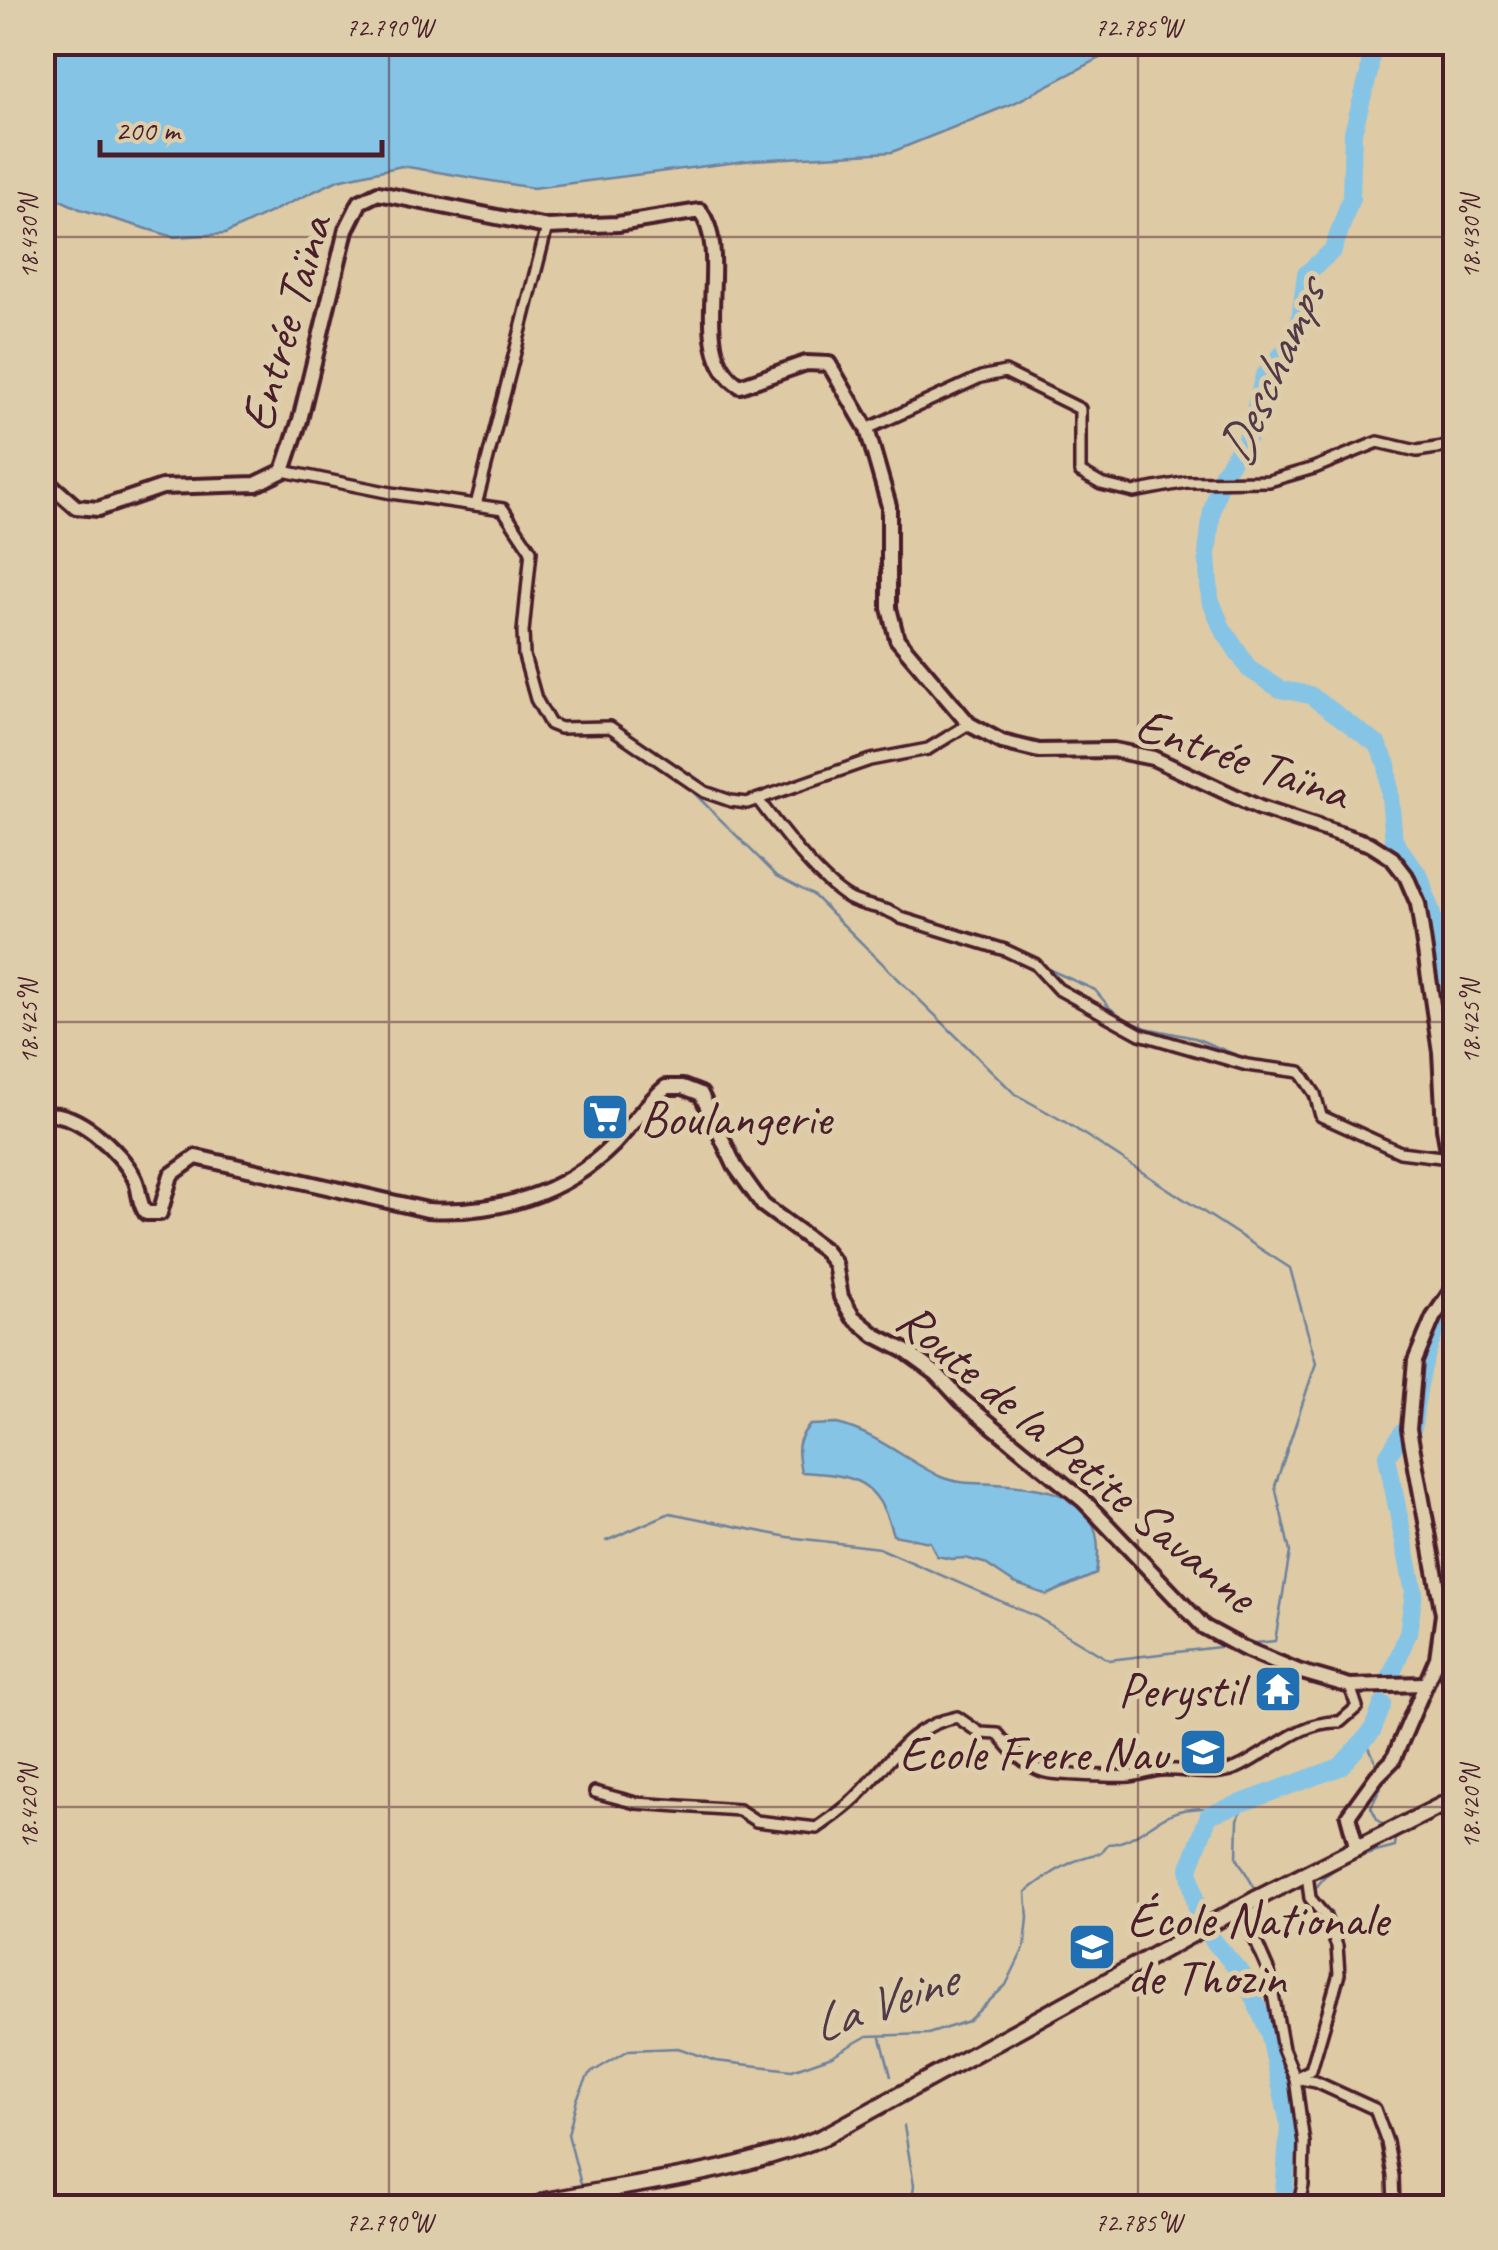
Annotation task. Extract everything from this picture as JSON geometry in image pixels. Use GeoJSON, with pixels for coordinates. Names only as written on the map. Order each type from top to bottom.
{"type":"FeatureCollection","features":[{"type":"Feature","properties":{"kind":"main road"},"geometry":{"type":"LineString","coordinates":[[532,2208],[546,2200],[767,2157],[823,2137],[1241,1908],[1456,1798]]}},
{"type":"Feature","properties":{"kind":"street","name":"Entrée Taïna"},"geometry":{"type":"LineString","coordinates":[[42,477],[76,508],[98,509],[162,487],[256,484],[283,472],[300,420],[346,230],[360,202],[378,193],[547,227],[618,224],[700,211],[709,222],[714,272],[713,346],[732,381],[740,386],[806,363],[829,364],[867,429],[889,506],[889,608],[897,639],[969,724],[1002,742],[1039,751],[1114,750],[1152,758],[1260,808],[1370,844],[1392,858],[1406,876],[1418,904],[1456,1195]]}},
{"type":"Feature","properties":{"kind":"street"},"geometry":{"type":"LineString","coordinates":[[476,505],[547,227]]}},
{"type":"Feature","properties":{"kind":"street"},"geometry":{"type":"LineString","coordinates":[[867,429],[981,378],[1006,372],[1080,409],[1080,472],[1101,484],[1134,492],[1186,482],[1269,481],[1378,442],[1418,451],[1456,445]]}},
{"type":"Feature","properties":{"kind":"street"},"geometry":{"type":"LineString","coordinates":[[283,472],[503,509],[531,551],[524,656],[536,699],[550,724],[560,728],[610,726],[705,792],[731,801],[759,800],[870,760],[928,749],[969,724]]}},
{"type":"Feature","properties":{"kind":"street"},"geometry":{"type":"LineString","coordinates":[[759,800],[800,852],[855,902],[890,909],[901,918],[1005,950],[1035,964],[1058,990],[1140,1034],[1247,1064],[1300,1072],[1315,1094],[1321,1116],[1328,1121],[1400,1152],[1449,1158]]}},
{"type":"Feature","properties":{"kind":"street","name":"Route de la Petite Savanne"},"geometry":{"type":"LineString","coordinates":[[42,1116],[55,1112],[75,1118],[95,1135],[125,1164],[137,1182],[138,1204],[146,1213],[160,1212],[171,1175],[196,1157],[427,1210],[466,1212],[509,1204],[580,1173],[610,1148],[666,1087],[683,1087],[701,1094],[727,1153],[762,1205],[824,1250],[835,1264],[841,1297],[853,1317],[937,1374],[961,1400],[1084,1501],[1204,1627],[1298,1671],[1350,1686],[1424,1684]]}},
{"type":"Feature","properties":{"kind":"street"},"geometry":{"type":"LineString","coordinates":[[1356,1849],[1348,1816],[1388,1766],[1437,1658],[1442,1614],[1408,1430],[1415,1361],[1432,1318],[1456,1284]]}},
{"type":"Feature","properties":{"kind":"street"},"geometry":{"type":"LineString","coordinates":[[594,1792],[636,1803],[739,1810],[756,1820],[817,1828],[849,1804],[900,1746],[934,1722],[957,1717],[980,1733],[998,1734],[1020,1760],[1048,1773],[1129,1776],[1162,1770],[1209,1774],[1242,1766],[1274,1743],[1304,1730],[1340,1722],[1357,1708],[1350,1686]]}},
{"type":"Feature","properties":{"kind":"street"},"geometry":{"type":"LineString","coordinates":[[1295,2078],[1311,2070],[1339,1974],[1337,1946],[1324,1916],[1310,1898],[1306,1874]]}},
{"type":"Feature","properties":{"kind":"street"},"geometry":{"type":"LineString","coordinates":[[1241,1908],[1268,1972],[1283,2049],[1295,2078],[1304,2143],[1298,2208]]}},
{"type":"Feature","properties":{"kind":"street"},"geometry":{"type":"LineString","coordinates":[[1295,2078],[1316,2082],[1374,2108],[1394,2176],[1394,2208]]}},
{"type":"Feature","properties":{"kind":"water"},"geometry":{"type":"Polygon","coordinates":[[[43,42],[1112,43],[1102,57],[1014,103],[892,152],[753,160],[533,188],[402,166],[338,180],[225,234],[174,237],[80,209],[43,192],[43,42]]]}},
{"type":"Feature","properties":{"kind":"water"},"geometry":{"type":"Polygon","coordinates":[[[837,1424],[865,1434],[947,1479],[1040,1489],[1074,1502],[1087,1513],[1095,1528],[1096,1574],[1047,1595],[1014,1583],[984,1563],[937,1556],[930,1542],[893,1535],[880,1502],[862,1484],[836,1475],[801,1472],[798,1447],[805,1431],[810,1425],[837,1424]]]}},
{"type":"Feature","properties":{"kind":"waterway","name":"Deschamps"},"geometry":{"type":"LineString","coordinates":[[1372,42],[1369,73],[1353,132],[1351,198],[1333,250],[1306,274],[1298,335],[1264,376],[1248,437],[1223,473],[1212,511],[1207,554],[1210,599],[1222,628],[1249,669],[1280,689],[1310,695],[1378,745],[1387,764],[1394,841],[1420,877],[1432,915],[1437,960],[1456,1031]]}},
{"type":"Feature","properties":{"kind":"waterway"},"geometry":{"type":"LineString","coordinates":[[685,784],[777,876],[813,895],[1015,1094],[1065,1122],[1290,1268],[1316,1363],[1275,1486],[1290,1552],[1275,1641],[1246,1644]]}},
{"type":"Feature","properties":{"kind":"waterway"},"geometry":{"type":"LineString","coordinates":[[1048,969],[1095,990],[1125,1019],[1146,1028],[1195,1038],[1241,1057]]}},
{"type":"Feature","properties":{"kind":"waterway","name":"Deschamps"},"geometry":{"type":"LineString","coordinates":[[1389,1681],[1408,1633],[1414,1592],[1387,1457],[1402,1433],[1413,1427],[1425,1358],[1456,1295]]}},
{"type":"Feature","properties":{"kind":"waterway"},"geometry":{"type":"LineString","coordinates":[[1415,1421],[1418,1443]]}},
{"type":"Feature","properties":{"kind":"waterway"},"geometry":{"type":"LineString","coordinates":[[606,1541],[670,1513],[788,1537],[879,1548],[1037,1617],[1109,1660],[1228,1646]]}},
{"type":"Feature","properties":{"kind":"waterway","name":"Deschamps"},"geometry":{"type":"LineString","coordinates":[[1199,1921],[1189,1869],[1209,1815],[1340,1767],[1372,1731],[1383,1704]]}},
{"type":"Feature","properties":{"kind":"waterway"},"geometry":{"type":"LineString","coordinates":[[1365,1738],[1379,1769]]}},
{"type":"Feature","properties":{"kind":"waterway"},"geometry":{"type":"LineString","coordinates":[[1383,1776],[1371,1807],[1378,1821],[1386,1826]]}},
{"type":"Feature","properties":{"kind":"waterway"},"geometry":{"type":"LineString","coordinates":[[1244,1801],[1238,1820],[1237,1858],[1257,1892]]}},
{"type":"Feature","properties":{"kind":"waterway","name":"La Veine"},"geometry":{"type":"LineString","coordinates":[[582,2188],[568,2134],[577,2099],[589,2074],[629,2050],[678,2048],[716,2061],[792,2070],[832,2056],[867,2036],[928,2034],[968,2021],[1006,1985],[1025,1946],[1026,1892],[1062,1868],[1101,1853],[1108,1844],[1128,1839],[1169,1814],[1227,1807]]}},
{"type":"Feature","properties":{"kind":"waterway"},"geometry":{"type":"LineString","coordinates":[[1340,1942],[1331,1912],[1313,1894],[1337,1868],[1395,1847],[1396,1836]]}},
{"type":"Feature","properties":{"kind":"waterway","name":"Deschamps"},"geometry":{"type":"LineString","coordinates":[[1212,1939],[1244,1977],[1269,2032],[1289,2124],[1283,2208]]}},
{"type":"Feature","properties":{"kind":"waterway"},"geometry":{"type":"LineString","coordinates":[[881,2038],[891,2076]]}},
{"type":"Feature","properties":{"kind":"waterway"},"geometry":{"type":"LineString","coordinates":[[904,2126],[914,2185],[911,2208]]}},
{"type":"Feature","properties":{"kind":"place","name":"Boulangerie"},"geometry":{"type":"Point","coordinates":[605,1117]}},
{"type":"Feature","properties":{"kind":"place","name":"Perystil"},"geometry":{"type":"Point","coordinates":[1278,1689]}},
{"type":"Feature","properties":{"kind":"place","name":"Ecole Frere Nau"},"geometry":{"type":"Point","coordinates":[1203,1752]}},
{"type":"Feature","properties":{"kind":"place","name":"École Nationale de Thozin"},"geometry":{"type":"Point","coordinates":[1092,1947]}}]}
